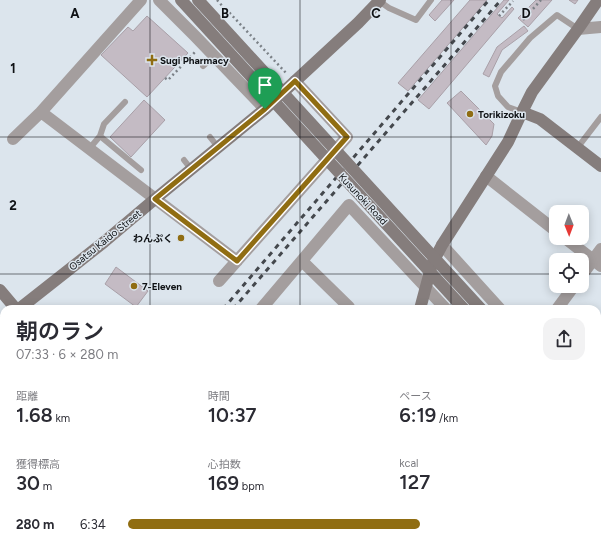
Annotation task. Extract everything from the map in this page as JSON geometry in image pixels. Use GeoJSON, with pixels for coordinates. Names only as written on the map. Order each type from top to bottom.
{"type":"FeatureCollection","features":[{"type":"Feature","properties":{"kind":"street"},"geometry":{"type":"LineString","coordinates":[[13,139],[86,66],[141,0]]}},
{"type":"Feature","properties":{"kind":"street"},"geometry":{"type":"LineString","coordinates":[[159,0],[265,109]]}},
{"type":"Feature","properties":{"kind":"street","name":"Kusunoki Road"},"geometry":{"type":"LineString","coordinates":[[181,0],[460,305]]}},
{"type":"Feature","properties":{"kind":"street","name":"Kusunoki Road"},"geometry":{"type":"LineString","coordinates":[[198,0],[477,305]]}},
{"type":"Feature","properties":{"kind":"street","name":"Osatsu Kaido Street"},"geometry":{"type":"LineString","coordinates":[[23,305],[104,242],[155,199],[188,164],[218,146],[265,109],[291,78],[358,24],[378,0]]}},
{"type":"Feature","properties":{"kind":"street"},"geometry":{"type":"LineString","coordinates":[[421,305],[432,264],[442,245],[508,142],[532,92],[598,0]]}},
{"type":"Feature","properties":{"kind":"street"},"geometry":{"type":"LineString","coordinates":[[578,29],[601,27]]}},
{"type":"Feature","properties":{"kind":"street"},"geometry":{"type":"LineString","coordinates":[[219,280],[347,137],[291,78]]}},
{"type":"Feature","properties":{"kind":"street"},"geometry":{"type":"LineString","coordinates":[[41,112],[89,150],[237,261]]}},
{"type":"Feature","properties":{"kind":"street"},"geometry":{"type":"LineString","coordinates":[[522,112],[540,119],[601,166]]}},
{"type":"Feature","properties":{"kind":"street"},"geometry":{"type":"LineString","coordinates":[[486,176],[549,226]]}},
{"type":"Feature","properties":{"kind":"street"},"geometry":{"type":"LineString","coordinates":[[264,305],[349,206],[442,305]]}},
{"type":"Feature","properties":{"kind":"street"},"geometry":{"type":"LineString","coordinates":[[442,245],[496,305]]}},
{"type":"Feature","properties":{"kind":"street"},"geometry":{"type":"LineString","coordinates":[[574,245],[597,263]]}},
{"type":"Feature","properties":{"kind":"street"},"geometry":{"type":"LineString","coordinates":[[589,269],[597,263],[601,249]]}},
{"type":"Feature","properties":{"kind":"street"},"geometry":{"type":"LineString","coordinates":[[302,261],[346,305]]}},
{"type":"Feature","properties":{"kind":"street"},"geometry":{"type":"LineString","coordinates":[[0,290],[14,305]]}},
{"type":"Feature","properties":{"kind":"street"},"geometry":{"type":"LineString","coordinates":[[560,305],[569,293]]}},
{"type":"Feature","properties":{"kind":"lane"},"geometry":{"type":"LineString","coordinates":[[378,0],[389,8],[416,20],[431,0]]}},
{"type":"Feature","properties":{"kind":"lane"},"geometry":{"type":"LineString","coordinates":[[522,112],[508,107],[498,96],[495,86],[501,72],[530,38],[557,15],[578,29]]}},
{"type":"Feature","properties":{"kind":"lane"},"geometry":{"type":"LineString","coordinates":[[203,66],[214,56]]}},
{"type":"Feature","properties":{"kind":"lane"},"geometry":{"type":"LineString","coordinates":[[89,150],[100,136],[104,124],[125,102]]}},
{"type":"Feature","properties":{"kind":"lane"},"geometry":{"type":"LineString","coordinates":[[578,148],[601,118]]}},
{"type":"Feature","properties":{"kind":"lane"},"geometry":{"type":"LineString","coordinates":[[100,136],[141,170]]}},
{"type":"Feature","properties":{"kind":"lane"},"geometry":{"type":"LineString","coordinates":[[210,137],[218,146]]}},
{"type":"Feature","properties":{"kind":"path"},"geometry":{"type":"LineString","coordinates":[[523,20],[541,0]]}},
{"type":"Feature","properties":{"kind":"path"},"geometry":{"type":"LineString","coordinates":[[499,16],[513,1]]}},
{"type":"Feature","properties":{"kind":"path"},"geometry":{"type":"LineString","coordinates":[[226,9],[291,78]]}},
{"type":"Feature","properties":{"kind":"path"},"geometry":{"type":"LineString","coordinates":[[165,78],[168,80],[195,52]]}},
{"type":"Feature","properties":{"kind":"building"},"geometry":{"type":"Polygon","coordinates":[[[442,0],[454,0],[435,21],[429,15],[442,0]]]}},
{"type":"Feature","properties":{"kind":"building"},"geometry":{"type":"Polygon","coordinates":[[[470,0],[487,0],[408,91],[398,83],[470,0]]]}},
{"type":"Feature","properties":{"kind":"building"},"geometry":{"type":"Polygon","coordinates":[[[504,0],[509,0],[497,14],[502,18],[512,7],[514,9],[429,109],[418,100],[504,0]]]}},
{"type":"Feature","properties":{"kind":"building"},"geometry":{"type":"Polygon","coordinates":[[[536,0],[552,0],[528,27],[518,18],[536,0]]]}},
{"type":"Feature","properties":{"kind":"building"},"geometry":{"type":"Polygon","coordinates":[[[569,0],[578,0],[575,4],[569,0]]]}},
{"type":"Feature","properties":{"kind":"building"},"geometry":{"type":"Polygon","coordinates":[[[147,16],[188,53],[147,97],[101,55],[128,27],[133,31],[147,16]]]}},
{"type":"Feature","properties":{"kind":"building"},"geometry":{"type":"Polygon","coordinates":[[[524,26],[528,31],[502,50],[489,77],[483,74],[497,47],[524,26]]]}},
{"type":"Feature","properties":{"kind":"building","name":"Torikizoku"},"geometry":{"type":"Polygon","coordinates":[[[461,91],[494,124],[492,136],[486,145],[447,103],[461,91]]]}},
{"type":"Feature","properties":{"kind":"building"},"geometry":{"type":"Polygon","coordinates":[[[144,100],[165,120],[131,157],[110,137],[144,100]]]}},
{"type":"Feature","properties":{"kind":"building"},"geometry":{"type":"Polygon","coordinates":[[[116,267],[148,291],[138,305],[133,305],[105,284],[116,267]]]}},
{"type":"Feature","properties":{"kind":"railway"},"geometry":{"type":"LineString","coordinates":[[226,305],[489,0]]}},
{"type":"Feature","properties":{"kind":"railway"},"geometry":{"type":"LineString","coordinates":[[236,305],[501,0]]}},
{"type":"Feature","properties":{"kind":"place","name":"Sugi Pharmacy"},"geometry":{"type":"Point","coordinates":[152,60]}},
{"type":"Feature","properties":{"kind":"place","name":"Torikizoku"},"geometry":{"type":"Point","coordinates":[470,114]}},
{"type":"Feature","properties":{"kind":"place","name":"わんぷく"},"geometry":{"type":"Point","coordinates":[181,238]}},
{"type":"Feature","properties":{"kind":"place","name":"7-Eleven"},"geometry":{"type":"Point","coordinates":[134,286]}},
{"type":"Feature","properties":{"kind":"route"},"geometry":{"type":"LineString","coordinates":[[295,81],[347,137],[237,261],[155,199],[265,109],[295,81]]}}]}
